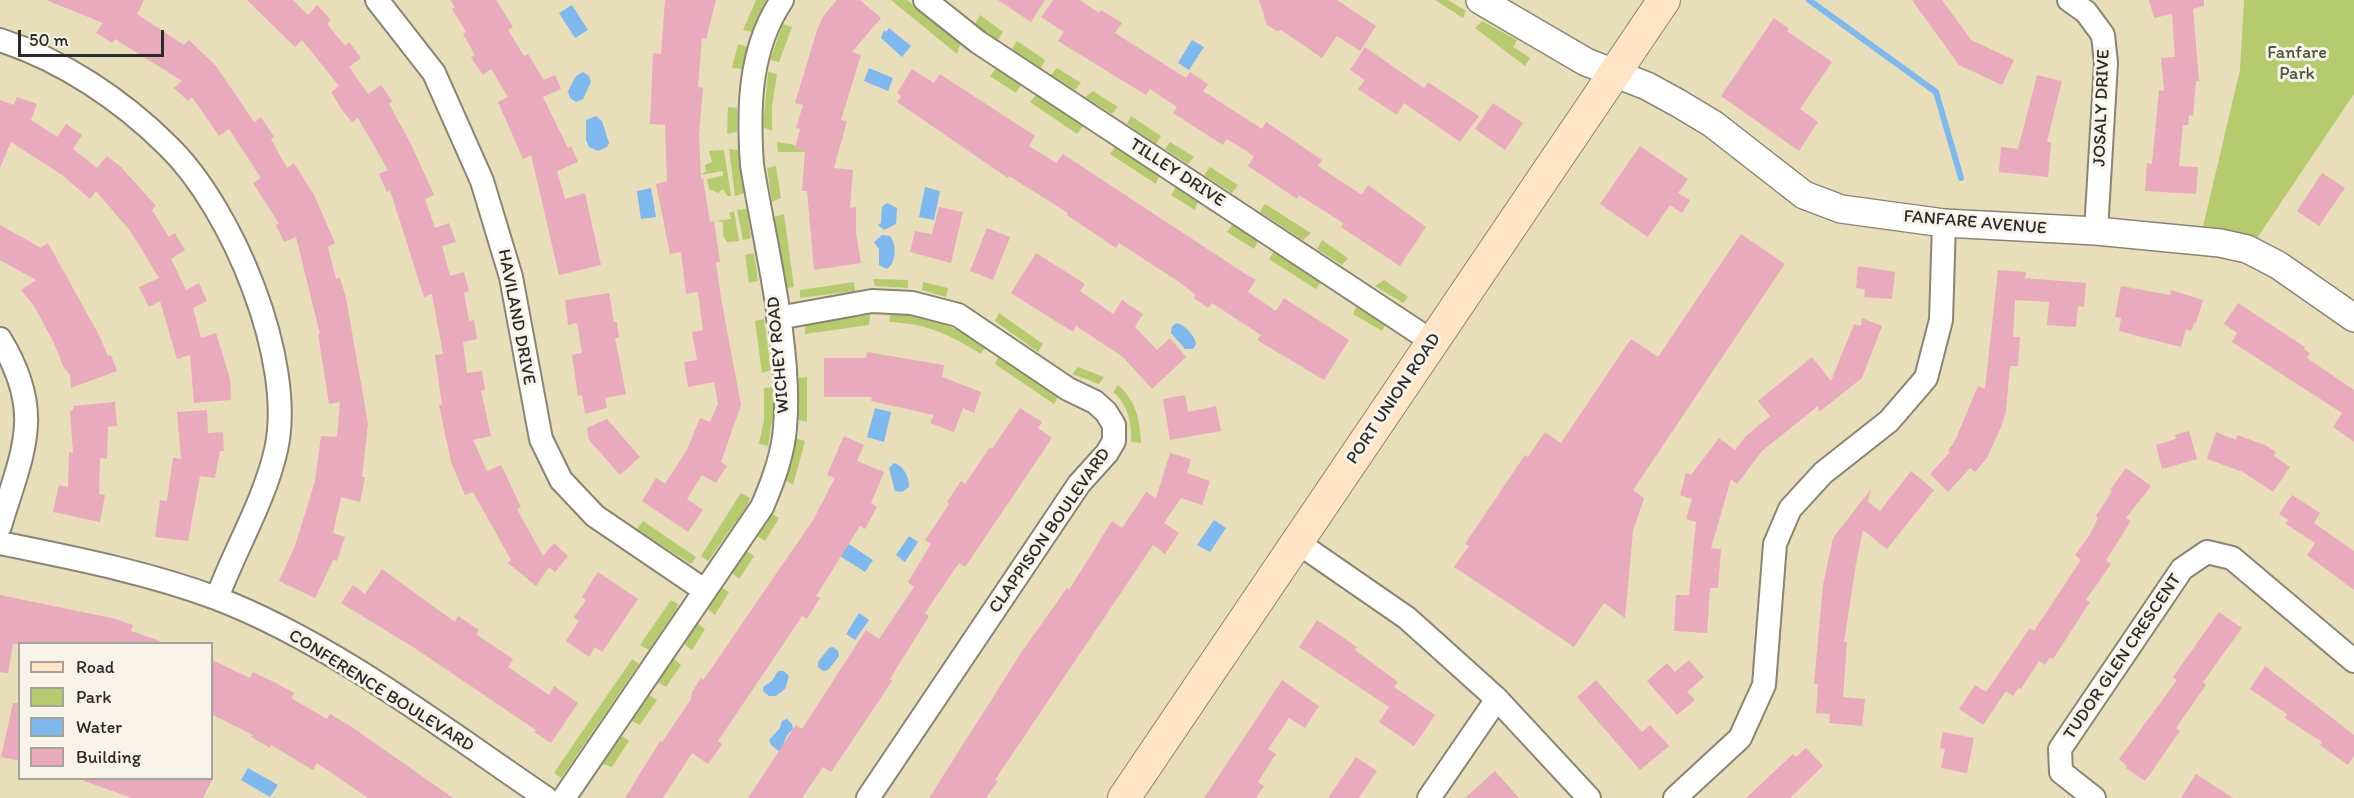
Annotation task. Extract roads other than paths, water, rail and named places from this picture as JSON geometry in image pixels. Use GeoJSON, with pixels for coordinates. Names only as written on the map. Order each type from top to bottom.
{"type":"FeatureCollection","features":[{"type":"Feature","properties":{"kind":"main road","name":"PORT UNION ROAD"},"geometry":{"type":"LineString","coordinates":[[1124,798],[1664,0]]}},
{"type":"Feature","properties":{"kind":"street","name":"HAVILAND DRIVE"},"geometry":{"type":"LineString","coordinates":[[377,0],[434,73],[482,181],[511,277],[541,439],[561,480],[595,516],[704,590]]}},
{"type":"Feature","properties":{"kind":"street","name":"WICHEY ROAD"},"geometry":{"type":"LineString","coordinates":[[564,798],[762,507],[779,459],[785,429],[786,401],[778,318],[752,165],[750,133],[751,100],[756,63],[767,26],[782,0]]}},
{"type":"Feature","properties":{"kind":"street","name":"TILLEY DRIVE"},"geometry":{"type":"LineString","coordinates":[[925,0],[976,41],[1433,342]]}},
{"type":"Feature","properties":{"kind":"street","name":"FANFARE AVENUE"},"geometry":{"type":"LineString","coordinates":[[1480,0],[1586,62],[1615,71],[1647,86],[1713,124],[1804,195],[1841,209],[1944,223],[2096,231],[2220,243],[2247,249],[2278,265],[2354,318]]}},
{"type":"Feature","properties":{"kind":"street","name":"JOSALY DRIVE"},"geometry":{"type":"LineString","coordinates":[[2069,0],[2086,12],[2103,35],[2106,63],[2096,231]]}},
{"type":"Feature","properties":{"kind":"street"},"geometry":{"type":"LineString","coordinates":[[0,40],[24,48],[86,81],[133,114],[170,147],[212,206],[249,277],[269,331],[277,380],[280,407],[276,450],[263,490],[217,598]]}},
{"type":"Feature","properties":{"kind":"street"},"geometry":{"type":"LineString","coordinates":[[1675,798],[1740,738],[1764,685],[1775,544],[1790,509],[1823,472],[1889,421],[1926,378],[1941,320],[1944,223]]}},
{"type":"Feature","properties":{"kind":"street","name":"CLAPPISON BOULEVARD"},"geometry":{"type":"LineString","coordinates":[[778,318],[872,301],[912,303],[958,315],[1068,389],[1095,402],[1106,412],[1114,425],[1114,441],[1107,453],[1079,484],[868,798]]}},
{"type":"Feature","properties":{"kind":"street"},"geometry":{"type":"LineString","coordinates":[[0,339],[22,386],[28,418],[17,474],[0,525]]}},
{"type":"Feature","properties":{"kind":"street"},"geometry":{"type":"LineString","coordinates":[[1297,542],[1407,618],[1497,699],[1589,798]]}},
{"type":"Feature","properties":{"kind":"street","name":"CONFERENCE BOULEVARD"},"geometry":{"type":"LineString","coordinates":[[0,543],[123,568],[217,598],[313,644],[397,697],[546,798]]}},
{"type":"Feature","properties":{"kind":"street","name":"TUDOR GLEN CRESCENT"},"geometry":{"type":"LineString","coordinates":[[2094,798],[2061,772],[2060,749],[2182,569],[2207,552],[2232,558],[2354,661]]}},
{"type":"Feature","properties":{"kind":"street"},"geometry":{"type":"LineString","coordinates":[[1429,798],[1497,699]]}},
{"type":"Feature","properties":{"kind":"water"},"geometry":{"type":"Polygon","coordinates":[[[572,5],[588,30],[575,38],[559,13],[572,5]]]}},
{"type":"Feature","properties":{"kind":"water"},"geometry":{"type":"Polygon","coordinates":[[[889,28],[911,46],[902,57],[881,38],[884,30],[886,32],[889,28]]]}},
{"type":"Feature","properties":{"kind":"water"},"geometry":{"type":"Polygon","coordinates":[[[1192,40],[1204,47],[1189,70],[1178,63],[1192,40]]]}},
{"type":"Feature","properties":{"kind":"water"},"geometry":{"type":"Polygon","coordinates":[[[869,68],[893,78],[888,91],[864,81],[869,68]]]}},
{"type":"Feature","properties":{"kind":"water"},"geometry":{"type":"Polygon","coordinates":[[[583,72],[589,76],[591,82],[583,99],[576,102],[570,98],[568,91],[576,76],[583,72]]]}},
{"type":"Feature","properties":{"kind":"water"},"geometry":{"type":"Polygon","coordinates":[[[596,116],[602,121],[609,143],[607,147],[598,151],[589,147],[586,140],[586,120],[596,116]]]}},
{"type":"Feature","properties":{"kind":"water"},"geometry":{"type":"Polygon","coordinates":[[[925,187],[940,191],[934,220],[919,217],[925,187]]]}},
{"type":"Feature","properties":{"kind":"water"},"geometry":{"type":"Polygon","coordinates":[[[651,188],[656,217],[641,219],[637,191],[651,188]]]}},
{"type":"Feature","properties":{"kind":"water"},"geometry":{"type":"Polygon","coordinates":[[[887,203],[897,208],[896,224],[884,230],[878,225],[881,223],[882,207],[887,203]]]}},
{"type":"Feature","properties":{"kind":"water"},"geometry":{"type":"Polygon","coordinates":[[[882,235],[890,236],[894,248],[894,258],[887,269],[879,265],[879,249],[874,242],[882,235]]]}},
{"type":"Feature","properties":{"kind":"water"},"geometry":{"type":"Polygon","coordinates":[[[1176,323],[1186,328],[1194,337],[1196,344],[1193,349],[1185,349],[1171,333],[1176,323]]]}},
{"type":"Feature","properties":{"kind":"water"},"geometry":{"type":"Polygon","coordinates":[[[875,408],[891,412],[884,442],[867,437],[875,408]]]}},
{"type":"Feature","properties":{"kind":"water"},"geometry":{"type":"Polygon","coordinates":[[[894,463],[903,469],[908,479],[909,487],[902,492],[895,491],[889,468],[894,463]]]}},
{"type":"Feature","properties":{"kind":"water"},"geometry":{"type":"Polygon","coordinates":[[[1214,520],[1226,528],[1210,552],[1197,545],[1214,520]]]}},
{"type":"Feature","properties":{"kind":"water"},"geometry":{"type":"Polygon","coordinates":[[[909,536],[918,542],[905,562],[896,555],[909,536]]]}},
{"type":"Feature","properties":{"kind":"water"},"geometry":{"type":"Polygon","coordinates":[[[849,544],[873,560],[865,572],[840,556],[849,544]]]}},
{"type":"Feature","properties":{"kind":"water"},"geometry":{"type":"Polygon","coordinates":[[[859,613],[869,620],[855,640],[846,634],[859,613]]]}},
{"type":"Feature","properties":{"kind":"water"},"geometry":{"type":"Polygon","coordinates":[[[833,647],[838,651],[839,656],[828,670],[823,671],[818,667],[818,662],[829,648],[833,647]]]}},
{"type":"Feature","properties":{"kind":"water"},"geometry":{"type":"Polygon","coordinates":[[[778,671],[784,671],[789,676],[785,689],[776,696],[769,696],[763,691],[763,687],[772,681],[778,671]]]}},
{"type":"Feature","properties":{"kind":"water"},"geometry":{"type":"Polygon","coordinates":[[[787,719],[793,729],[787,735],[780,752],[771,745],[769,740],[780,728],[782,721],[787,719]]]}},
{"type":"Feature","properties":{"kind":"water"},"geometry":{"type":"Polygon","coordinates":[[[248,768],[278,785],[270,797],[241,780],[248,768]]]}},
{"type":"Feature","properties":{"kind":"waterway"},"geometry":{"type":"LineString","coordinates":[[1809,0],[1936,92],[1961,178]]}},
{"type":"Feature","properties":{"kind":"park label","name":"Fanfare Park"},"geometry":{"type":"Point","coordinates":[2297,63]}}]}
